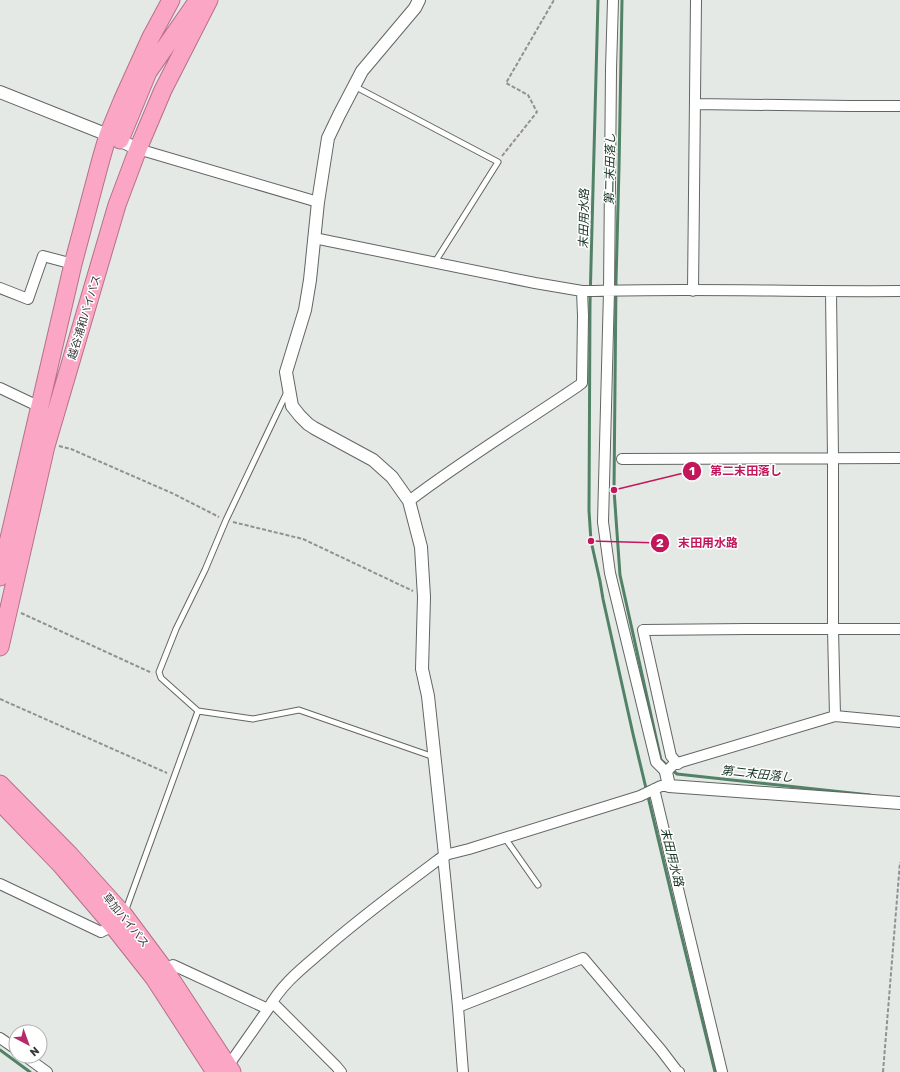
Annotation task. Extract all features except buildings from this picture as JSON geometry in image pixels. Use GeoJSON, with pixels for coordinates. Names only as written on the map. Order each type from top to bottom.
{"type":"FeatureCollection","features":[{"type":"Feature","properties":{"kind":"highway","name":"越谷浦和バイパス"},"geometry":{"type":"LineString","coordinates":[[0,577],[73,264],[100,159],[114,138],[122,101],[171,0]]}},
{"type":"Feature","properties":{"kind":"highway"},"geometry":{"type":"LineString","coordinates":[[114,138],[148,72],[198,0]]}},
{"type":"Feature","properties":{"kind":"highway","name":"越谷浦和バイパス"},"geometry":{"type":"LineString","coordinates":[[0,647],[46,446],[117,205],[138,149],[163,90],[209,0]]}},
{"type":"Feature","properties":{"kind":"highway","name":"草加バイパス"},"geometry":{"type":"LineString","coordinates":[[0,784],[70,855],[119,920],[154,978],[224,1071]]}},
{"type":"Feature","properties":{"kind":"highway","name":"草加バイパス"},"geometry":{"type":"LineString","coordinates":[[0,802],[61,865],[119,920],[165,970],[224,1071]]}},
{"type":"Feature","properties":{"kind":"street"},"geometry":{"type":"LineString","coordinates":[[419,0],[415,8],[362,71],[328,138],[318,202],[310,280],[305,310],[286,372],[292,406],[308,424],[373,460],[392,477],[409,501],[421,547],[424,596],[422,623],[422,669],[428,696],[435,757],[463,1072]]}},
{"type":"Feature","properties":{"kind":"street"},"geometry":{"type":"LineString","coordinates":[[612,0],[603,522],[610,574],[656,762],[666,772],[669,786]]}},
{"type":"Feature","properties":{"kind":"street"},"geometry":{"type":"LineString","coordinates":[[693,291],[696,0]]}},
{"type":"Feature","properties":{"kind":"street"},"geometry":{"type":"LineString","coordinates":[[0,92],[138,149],[318,202]]}},
{"type":"Feature","properties":{"kind":"street"},"geometry":{"type":"LineString","coordinates":[[695,104],[900,106]]}},
{"type":"Feature","properties":{"kind":"street"},"geometry":{"type":"LineString","coordinates":[[314,238],[534,283],[582,290],[831,292],[900,291]]}},
{"type":"Feature","properties":{"kind":"street"},"geometry":{"type":"LineString","coordinates":[[0,288],[28,299],[43,256],[73,264]]}},
{"type":"Feature","properties":{"kind":"street"},"geometry":{"type":"LineString","coordinates":[[409,501],[582,383],[582,290]]}},
{"type":"Feature","properties":{"kind":"street"},"geometry":{"type":"LineString","coordinates":[[831,292],[835,716]]}},
{"type":"Feature","properties":{"kind":"street"},"geometry":{"type":"LineString","coordinates":[[0,388],[40,407]]}},
{"type":"Feature","properties":{"kind":"street"},"geometry":{"type":"LineString","coordinates":[[622,459],[900,458]]}},
{"type":"Feature","properties":{"kind":"street"},"geometry":{"type":"LineString","coordinates":[[678,764],[671,756],[643,630],[900,629]]}},
{"type":"Feature","properties":{"kind":"street"},"geometry":{"type":"LineString","coordinates":[[666,772],[673,765],[835,716],[900,722]]}},
{"type":"Feature","properties":{"kind":"street"},"geometry":{"type":"LineString","coordinates":[[224,1071],[289,980],[338,937],[444,856],[640,796],[661,786],[900,803]]}},
{"type":"Feature","properties":{"kind":"street"},"geometry":{"type":"LineString","coordinates":[[654,789],[722,1072]]}},
{"type":"Feature","properties":{"kind":"street"},"geometry":{"type":"LineString","coordinates":[[0,884],[101,932],[119,920]]}},
{"type":"Feature","properties":{"kind":"street"},"geometry":{"type":"LineString","coordinates":[[458,1007],[583,958],[679,1072]]}},
{"type":"Feature","properties":{"kind":"street"},"geometry":{"type":"LineString","coordinates":[[165,970],[173,965],[270,1006],[341,1072]]}},
{"type":"Feature","properties":{"kind":"street"},"geometry":{"type":"LineString","coordinates":[[36,1064],[47,1072]]}},
{"type":"Feature","properties":{"kind":"lane"},"geometry":{"type":"LineString","coordinates":[[354,86],[498,162],[435,262]]}},
{"type":"Feature","properties":{"kind":"lane"},"geometry":{"type":"LineString","coordinates":[[289,389],[176,629],[159,672],[161,678],[198,711],[253,719],[299,710],[435,757]]}},
{"type":"Feature","properties":{"kind":"lane"},"geometry":{"type":"LineString","coordinates":[[119,920],[175,777],[198,711]]}},
{"type":"Feature","properties":{"kind":"lane"},"geometry":{"type":"LineString","coordinates":[[505,838],[538,885]]}},
{"type":"Feature","properties":{"kind":"path"},"geometry":{"type":"LineString","coordinates":[[498,162],[537,112],[528,95],[506,83],[554,0]]}},
{"type":"Feature","properties":{"kind":"path"},"geometry":{"type":"LineString","coordinates":[[46,446],[63,446],[71,449],[174,494],[226,520],[303,539],[424,596]]}},
{"type":"Feature","properties":{"kind":"path"},"geometry":{"type":"LineString","coordinates":[[9,608],[161,678]]}},
{"type":"Feature","properties":{"kind":"path"},"geometry":{"type":"LineString","coordinates":[[0,699],[175,777]]}},
{"type":"Feature","properties":{"kind":"path"},"geometry":{"type":"LineString","coordinates":[[883,1072],[900,862]]}},
{"type":"Feature","properties":{"kind":"waterway","name":"末田用水路"},"geometry":{"type":"LineString","coordinates":[[598,0],[590,303],[589,511],[591,541],[633,734],[715,1072]]}},
{"type":"Feature","properties":{"kind":"waterway","name":"第二末田落し"},"geometry":{"type":"LineString","coordinates":[[622,0],[616,282],[614,490],[620,575],[661,760],[677,774],[870,795]]}},
{"type":"Feature","properties":{"kind":"waterway"},"geometry":{"type":"LineString","coordinates":[[0,1050],[30,1072]]}},
{"type":"Feature","properties":{"kind":"place","name":"第二末田落し"},"geometry":{"type":"Point","coordinates":[614,490]}},
{"type":"Feature","properties":{"kind":"place","name":"末田用水路"},"geometry":{"type":"Point","coordinates":[591,541]}}]}
